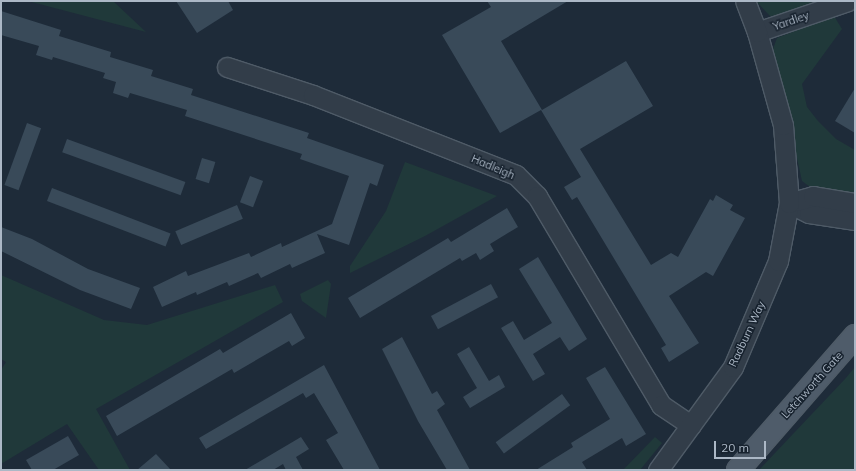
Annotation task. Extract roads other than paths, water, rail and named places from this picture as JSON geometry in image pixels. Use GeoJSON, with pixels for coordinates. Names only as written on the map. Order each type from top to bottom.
{"type":"FeatureCollection","features":[{"type":"Feature","properties":{"kind":"main road","name":"Letchworth Gate"},"geometry":{"type":"LineString","coordinates":[[738,470],[855,336]]}},
{"type":"Feature","properties":{"kind":"street","name":"Radburn Way"},"geometry":{"type":"LineString","coordinates":[[658,470],[733,367],[766,294],[778,261],[789,203],[783,125],[757,32],[745,1]]}},
{"type":"Feature","properties":{"kind":"street","name":"Yardley"},"geometry":{"type":"LineString","coordinates":[[757,32],[848,1]]}},
{"type":"Feature","properties":{"kind":"street","name":"Hadleigh"},"geometry":{"type":"LineString","coordinates":[[227,67],[314,95],[516,175],[537,196],[661,405],[691,424]]}},
{"type":"Feature","properties":{"kind":"street"},"geometry":{"type":"LineString","coordinates":[[789,203],[813,196],[855,203]]}},
{"type":"Feature","properties":{"kind":"street"},"geometry":{"type":"LineString","coordinates":[[789,203],[809,213],[855,220]]}}]}
